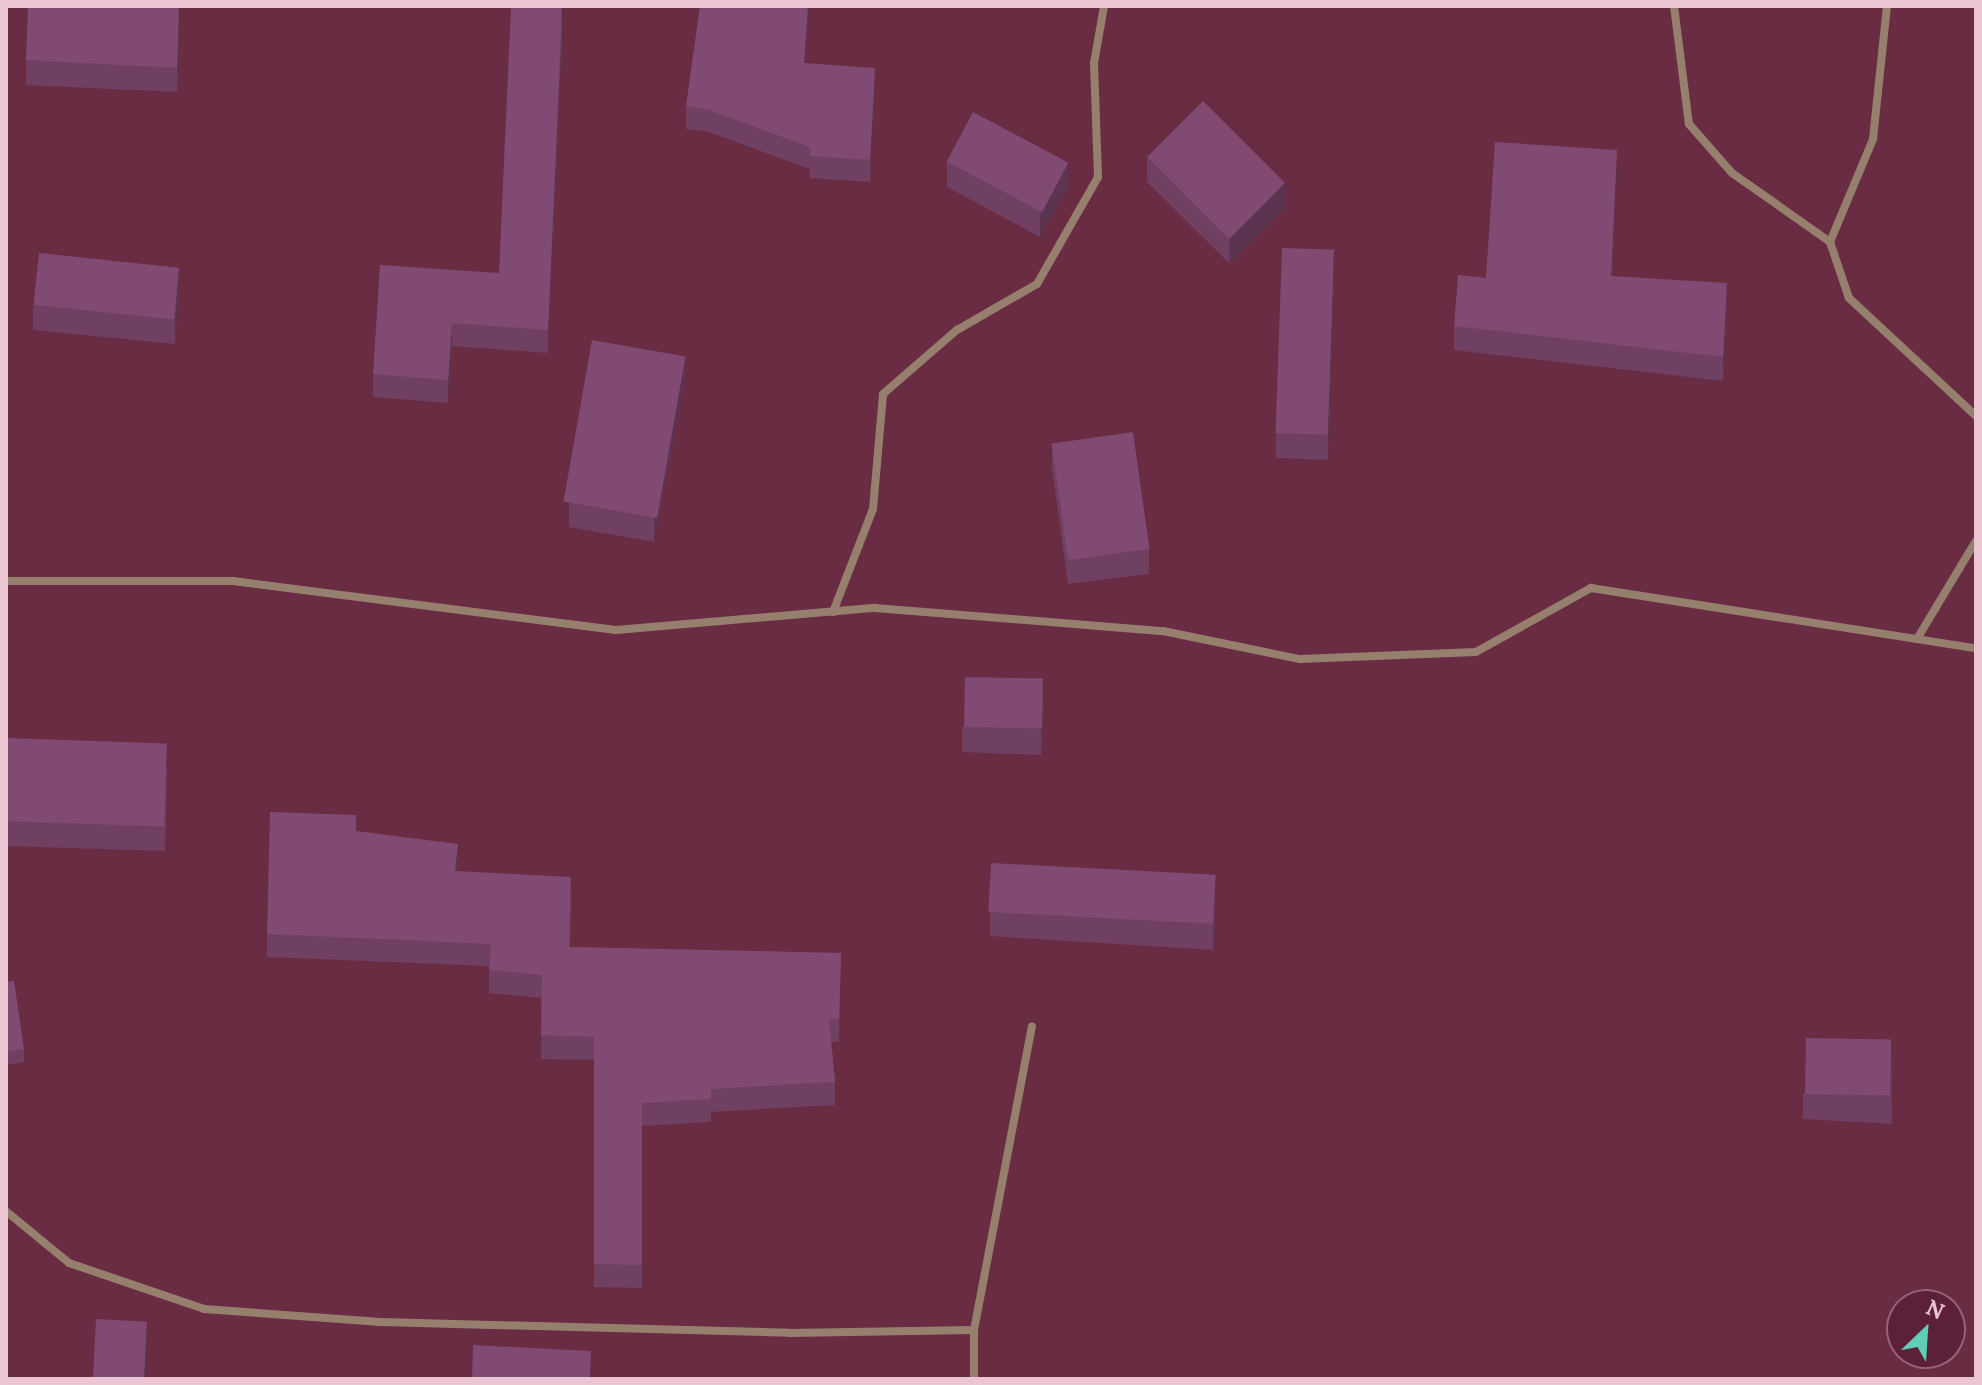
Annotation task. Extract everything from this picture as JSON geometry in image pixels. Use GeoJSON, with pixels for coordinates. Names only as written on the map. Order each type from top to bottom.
{"type":"FeatureCollection","features":[{"type":"Feature","properties":{"kind":"street"},"geometry":{"type":"LineString","coordinates":[[833,612],[873,509],[883,394],[957,330],[1037,284],[1098,177],[1094,63],[1104,6]]}},
{"type":"Feature","properties":{"kind":"street"},"geometry":{"type":"LineString","coordinates":[[1674,6],[1689,124],[1732,173],[1830,242],[1849,298],[1976,416]]}},
{"type":"Feature","properties":{"kind":"street"},"geometry":{"type":"LineString","coordinates":[[1830,242],[1873,139],[1887,6]]}},
{"type":"Feature","properties":{"kind":"street"},"geometry":{"type":"LineString","coordinates":[[1917,639],[1976,541]]}},
{"type":"Feature","properties":{"kind":"street"},"geometry":{"type":"LineString","coordinates":[[6,581],[233,581],[616,630],[875,608],[1163,631],[1300,659],[1476,652],[1591,588],[1976,648]]}},
{"type":"Feature","properties":{"kind":"street"},"geometry":{"type":"LineString","coordinates":[[974,1379],[974,1330],[1032,1026]]}},
{"type":"Feature","properties":{"kind":"street"},"geometry":{"type":"LineString","coordinates":[[6,1212],[69,1263],[204,1309],[381,1322],[789,1333],[974,1330]]}},
{"type":"Feature","properties":{"kind":"building"},"geometry":{"type":"Polygon","coordinates":[[[28,6],[179,8],[177,68],[26,60],[28,6]]]}},
{"type":"Feature","properties":{"kind":"building"},"geometry":{"type":"Polygon","coordinates":[[[511,6],[562,6],[548,330],[452,323],[448,380],[373,374],[380,265],[499,273],[511,6]]]}},
{"type":"Feature","properties":{"kind":"building"},"geometry":{"type":"Polygon","coordinates":[[[700,6],[808,6],[804,63],[875,68],[870,160],[810,156],[810,147],[709,110],[686,106],[700,6]]]}},
{"type":"Feature","properties":{"kind":"building"},"geometry":{"type":"Polygon","coordinates":[[[1203,101],[1285,183],[1229,239],[1147,157],[1203,101]]]}},
{"type":"Feature","properties":{"kind":"building"},"geometry":{"type":"Polygon","coordinates":[[[973,112],[1068,163],[1042,212],[947,161],[973,112]]]}},
{"type":"Feature","properties":{"kind":"building"},"geometry":{"type":"Polygon","coordinates":[[[1495,142],[1617,150],[1611,276],[1727,283],[1723,357],[1454,326],[1458,275],[1486,278],[1495,142]]]}},
{"type":"Feature","properties":{"kind":"building"},"geometry":{"type":"Polygon","coordinates":[[[1282,248],[1334,250],[1328,435],[1276,433],[1282,248]]]}},
{"type":"Feature","properties":{"kind":"building"},"geometry":{"type":"Polygon","coordinates":[[[39,253],[179,268],[174,319],[34,305],[39,253]]]}},
{"type":"Feature","properties":{"kind":"building"},"geometry":{"type":"Polygon","coordinates":[[[592,340],[686,356],[657,518],[564,502],[592,340]]]}},
{"type":"Feature","properties":{"kind":"building"},"geometry":{"type":"Polygon","coordinates":[[[1133,432],[1149,549],[1068,560],[1052,443],[1133,432]]]}},
{"type":"Feature","properties":{"kind":"building"},"geometry":{"type":"Polygon","coordinates":[[[965,677],[1043,678],[1042,728],[964,727],[965,677]]]}},
{"type":"Feature","properties":{"kind":"building"},"geometry":{"type":"Polygon","coordinates":[[[6,738],[167,744],[164,827],[6,821],[6,738]]]}},
{"type":"Feature","properties":{"kind":"building"},"geometry":{"type":"Polygon","coordinates":[[[270,812],[356,815],[356,831],[458,844],[455,871],[571,877],[569,947],[841,953],[839,1019],[829,1019],[835,1082],[711,1089],[711,1099],[642,1103],[642,1265],[594,1264],[594,1037],[541,1035],[542,975],[489,970],[491,944],[267,934],[270,812]]]}},
{"type":"Feature","properties":{"kind":"building"},"geometry":{"type":"Polygon","coordinates":[[[991,863],[1216,875],[1213,924],[988,912],[991,863]]]}},
{"type":"Feature","properties":{"kind":"building"},"geometry":{"type":"Polygon","coordinates":[[[14,981],[24,1049],[6,1052],[6,982],[14,981]]]}},
{"type":"Feature","properties":{"kind":"building"},"geometry":{"type":"Polygon","coordinates":[[[1806,1038],[1891,1039],[1890,1095],[1805,1094],[1806,1038]]]}},
{"type":"Feature","properties":{"kind":"building"},"geometry":{"type":"Polygon","coordinates":[[[96,1319],[147,1322],[144,1379],[93,1379],[96,1319]]]}},
{"type":"Feature","properties":{"kind":"building"},"geometry":{"type":"Polygon","coordinates":[[[473,1345],[591,1351],[590,1379],[472,1379],[473,1345]]]}},
{"type":"Feature","properties":{"kind":"building"},"geometry":{"type":"Polygon","coordinates":[[[1026,1377],[1069,1379],[1026,1379],[1026,1377]]]}}]}
